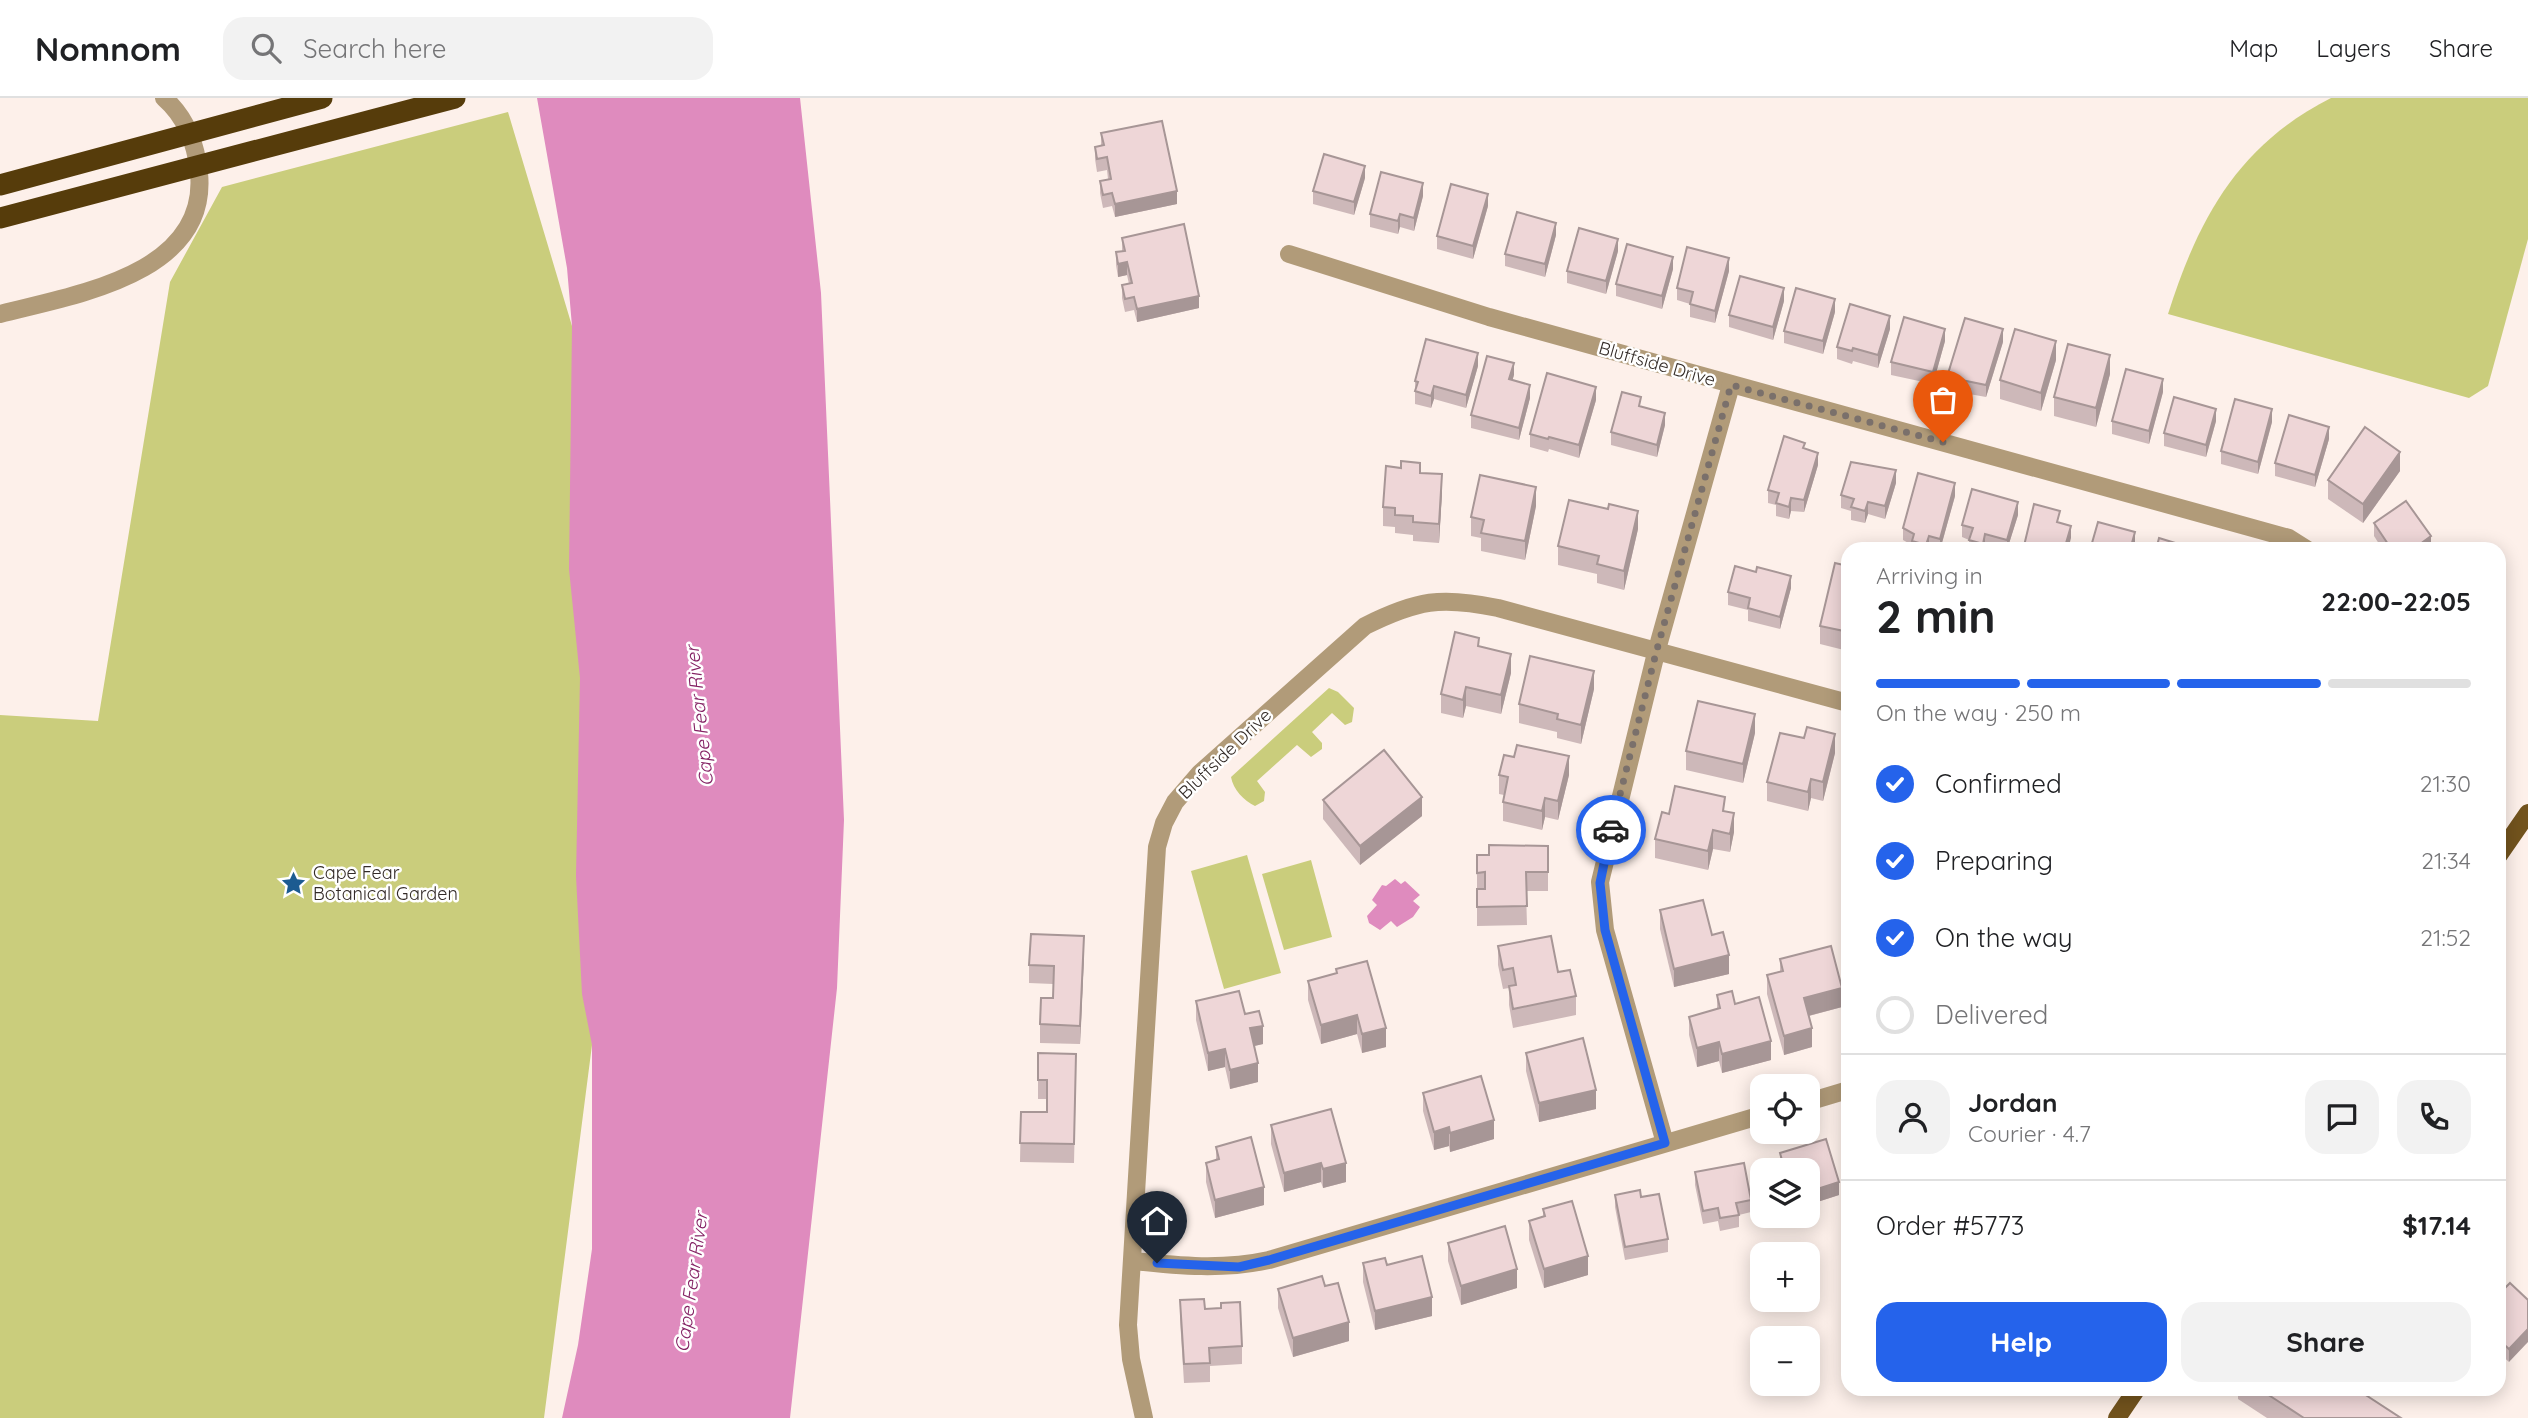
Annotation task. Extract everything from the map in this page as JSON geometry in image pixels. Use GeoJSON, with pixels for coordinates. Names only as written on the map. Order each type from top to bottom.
{"type":"FeatureCollection","features":[{"type":"Feature","properties":{"kind":"highway"},"geometry":{"type":"LineString","coordinates":[[0,185],[322,98]]}},
{"type":"Feature","properties":{"kind":"highway"},"geometry":{"type":"LineString","coordinates":[[0,218],[455,98]]}},
{"type":"Feature","properties":{"kind":"main road"},"geometry":{"type":"LineString","coordinates":[[2506,843],[2528,813]]}},
{"type":"Feature","properties":{"kind":"main road"},"geometry":{"type":"LineString","coordinates":[[2117,1418],[2132,1396]]}},
{"type":"Feature","properties":{"kind":"street"},"geometry":{"type":"LineString","coordinates":[[0,314],[94,288],[135,272],[162,257],[182,237],[190,223],[200,193],[198,161],[189,129],[164,98]]}},
{"type":"Feature","properties":{"kind":"street","name":"Bluffside Drive"},"geometry":{"type":"LineString","coordinates":[[1289,254],[1489,317],[2289,538],[2295,542]]}},
{"type":"Feature","properties":{"kind":"street"},"geometry":{"type":"LineString","coordinates":[[1665,1143],[1605,930],[1600,883],[1656,653],[1731,385]]}},
{"type":"Feature","properties":{"kind":"street","name":"Bluffside Drive"},"geometry":{"type":"LineString","coordinates":[[1144,1418],[1131,1359],[1128,1325],[1157,847],[1164,823],[1175,802],[1200,773],[1365,626],[1394,611],[1429,601],[1459,600],[1841,701]]}},
{"type":"Feature","properties":{"kind":"street"},"geometry":{"type":"LineString","coordinates":[[1820,1098],[1841,1092]]}},
{"type":"Feature","properties":{"kind":"street"},"geometry":{"type":"LineString","coordinates":[[1133,1261],[1211,1267],[1259,1262],[1750,1118]]}},
{"type":"Feature","properties":{"kind":"green space"},"geometry":{"type":"Polygon","coordinates":[[[2331,98],[2528,98],[2528,239],[2488,386],[2469,398],[2168,314],[2193,247],[2226,188],[2246,162],[2271,138],[2331,98]]]}},
{"type":"Feature","properties":{"kind":"green space","name":"Cape Fear Botanical Garden"},"geometry":{"type":"Polygon","coordinates":[[[508,112],[572,326],[592,1045],[544,1418],[0,1418],[0,715],[98,721],[170,282],[222,187],[508,112]]]}},
{"type":"Feature","properties":{"kind":"green space"},"geometry":{"type":"Polygon","coordinates":[[[1329,688],[1338,692],[1354,708],[1352,722],[1345,725],[1332,713],[1312,732],[1322,743],[1322,749],[1311,757],[1297,745],[1257,781],[1265,792],[1264,801],[1255,806],[1247,801],[1237,790],[1231,777],[1329,688]]]}},
{"type":"Feature","properties":{"kind":"green space"},"geometry":{"type":"Polygon","coordinates":[[[1247,855],[1281,973],[1224,989],[1191,871],[1247,855]]]}},
{"type":"Feature","properties":{"kind":"green space"},"geometry":{"type":"Polygon","coordinates":[[[1311,860],[1332,937],[1284,950],[1262,874],[1311,860]]]}},
{"type":"Feature","properties":{"kind":"water","name":"Cape Fear River"},"geometry":{"type":"Polygon","coordinates":[[[537,98],[800,98],[821,293],[844,820],[837,988],[790,1418],[562,1418],[578,1345],[592,1249],[592,1045],[582,994],[576,876],[580,678],[569,569],[572,326],[567,268],[537,98]]]}},
{"type":"Feature","properties":{"kind":"water"},"geometry":{"type":"Polygon","coordinates":[[[1395,879],[1401,884],[1405,881],[1420,895],[1413,901],[1420,907],[1413,917],[1397,927],[1391,921],[1380,930],[1369,923],[1367,916],[1377,905],[1372,900],[1382,885],[1386,886],[1395,879]]]}},
{"type":"Feature","properties":{"kind":"building"},"geometry":{"type":"Polygon","coordinates":[[[1162,121],[1177,191],[1115,204],[1112,193],[1103,195],[1100,181],[1111,179],[1107,157],[1097,159],[1095,147],[1104,145],[1101,133],[1162,121]]]}},
{"type":"Feature","properties":{"kind":"building"},"geometry":{"type":"Polygon","coordinates":[[[1324,154],[1365,166],[1354,202],[1313,191],[1324,154]]]}},
{"type":"Feature","properties":{"kind":"building"},"geometry":{"type":"Polygon","coordinates":[[[1381,172],[1423,183],[1414,218],[1400,214],[1398,221],[1370,214],[1381,172]]]}},
{"type":"Feature","properties":{"kind":"building"},"geometry":{"type":"Polygon","coordinates":[[[1451,184],[1488,194],[1473,246],[1437,236],[1451,184]]]}},
{"type":"Feature","properties":{"kind":"building"},"geometry":{"type":"Polygon","coordinates":[[[1517,212],[1556,223],[1545,264],[1505,254],[1517,212]]]}},
{"type":"Feature","properties":{"kind":"building"},"geometry":{"type":"Polygon","coordinates":[[[1184,224],[1199,296],[1137,309],[1134,297],[1125,299],[1122,285],[1132,283],[1127,262],[1118,264],[1116,252],[1125,251],[1122,238],[1184,224]]]}},
{"type":"Feature","properties":{"kind":"building"},"geometry":{"type":"Polygon","coordinates":[[[1579,228],[1618,239],[1606,281],[1567,271],[1579,228]]]}},
{"type":"Feature","properties":{"kind":"building"},"geometry":{"type":"Polygon","coordinates":[[[1627,244],[1673,257],[1662,296],[1616,284],[1627,244]]]}},
{"type":"Feature","properties":{"kind":"building"},"geometry":{"type":"Polygon","coordinates":[[[1687,247],[1729,258],[1715,311],[1690,304],[1693,292],[1677,288],[1687,247]]]}},
{"type":"Feature","properties":{"kind":"building"},"geometry":{"type":"Polygon","coordinates":[[[1740,276],[1784,288],[1773,327],[1729,315],[1740,276]]]}},
{"type":"Feature","properties":{"kind":"building"},"geometry":{"type":"Polygon","coordinates":[[[1796,288],[1835,299],[1823,341],[1784,331],[1796,288]]]}},
{"type":"Feature","properties":{"kind":"building"},"geometry":{"type":"Polygon","coordinates":[[[1850,304],[1890,316],[1878,355],[1837,347],[1850,304]]]}},
{"type":"Feature","properties":{"kind":"building"},"geometry":{"type":"Polygon","coordinates":[[[1904,317],[1945,329],[1933,372],[1891,362],[1904,317]]]}},
{"type":"Feature","properties":{"kind":"building"},"geometry":{"type":"Polygon","coordinates":[[[1965,318],[2003,329],[1986,385],[1947,377],[1965,318]]]}},
{"type":"Feature","properties":{"kind":"building"},"geometry":{"type":"Polygon","coordinates":[[[2015,329],[2056,341],[2041,393],[2000,380],[2015,329]]]}},
{"type":"Feature","properties":{"kind":"building"},"geometry":{"type":"Polygon","coordinates":[[[1426,339],[1478,353],[1466,395],[1434,386],[1431,396],[1415,391],[1426,339]]]}},
{"type":"Feature","properties":{"kind":"building"},"geometry":{"type":"Polygon","coordinates":[[[2068,344],[2110,355],[2096,408],[2054,397],[2068,344]]]}},
{"type":"Feature","properties":{"kind":"building"},"geometry":{"type":"Polygon","coordinates":[[[1487,356],[1514,363],[1509,379],[1530,385],[1519,428],[1471,415],[1487,356]]]}},
{"type":"Feature","properties":{"kind":"building"},"geometry":{"type":"Polygon","coordinates":[[[2126,369],[2163,379],[2149,431],[2112,421],[2126,369]]]}},
{"type":"Feature","properties":{"kind":"building"},"geometry":{"type":"Polygon","coordinates":[[[1547,373],[1596,387],[1579,445],[1530,434],[1547,373]]]}},
{"type":"Feature","properties":{"kind":"building"},"geometry":{"type":"Polygon","coordinates":[[[1622,392],[1641,397],[1639,406],[1665,413],[1657,445],[1611,432],[1622,392]]]}},
{"type":"Feature","properties":{"kind":"building"},"geometry":{"type":"Polygon","coordinates":[[[2174,397],[2216,409],[2206,445],[2164,433],[2174,397]]]}},
{"type":"Feature","properties":{"kind":"building"},"geometry":{"type":"Polygon","coordinates":[[[2235,399],[2272,409],[2258,462],[2221,451],[2235,399]]]}},
{"type":"Feature","properties":{"kind":"building"},"geometry":{"type":"Polygon","coordinates":[[[2289,415],[2329,427],[2315,475],[2275,463],[2289,415]]]}},
{"type":"Feature","properties":{"kind":"building"},"geometry":{"type":"Polygon","coordinates":[[[2365,427],[2400,452],[2363,504],[2328,480],[2365,427]]]}},
{"type":"Feature","properties":{"kind":"building"},"geometry":{"type":"Polygon","coordinates":[[[1784,436],[1805,443],[1803,448],[1818,453],[1804,500],[1791,498],[1789,507],[1776,503],[1779,493],[1768,490],[1784,436]]]}},
{"type":"Feature","properties":{"kind":"building"},"geometry":{"type":"Polygon","coordinates":[[[1401,461],[1420,463],[1420,473],[1442,474],[1439,524],[1413,522],[1413,516],[1395,515],[1395,508],[1383,507],[1386,466],[1401,468],[1401,461]]]}},
{"type":"Feature","properties":{"kind":"building"},"geometry":{"type":"Polygon","coordinates":[[[1851,462],[1896,470],[1885,506],[1868,502],[1865,511],[1851,507],[1854,499],[1841,495],[1851,462]]]}},
{"type":"Feature","properties":{"kind":"building"},"geometry":{"type":"Polygon","coordinates":[[[1918,473],[1955,483],[1940,539],[1929,536],[1927,542],[1912,541],[1914,534],[1903,528],[1918,473]]]}},
{"type":"Feature","properties":{"kind":"building"},"geometry":{"type":"Polygon","coordinates":[[[1480,475],[1536,487],[1525,541],[1481,533],[1484,520],[1471,517],[1480,475]]]}},
{"type":"Feature","properties":{"kind":"building"},"geometry":{"type":"Polygon","coordinates":[[[1972,489],[2018,502],[2007,540],[1985,534],[1983,542],[1969,540],[1973,528],[1962,525],[1972,489]]]}},
{"type":"Feature","properties":{"kind":"building"},"geometry":{"type":"Polygon","coordinates":[[[1569,500],[1608,509],[1609,504],[1638,511],[1624,571],[1597,564],[1599,556],[1558,546],[1569,500]]]}},
{"type":"Feature","properties":{"kind":"building"},"geometry":{"type":"Polygon","coordinates":[[[2406,501],[2431,536],[2423,542],[2387,542],[2374,523],[2406,501]]]}},
{"type":"Feature","properties":{"kind":"building"},"geometry":{"type":"Polygon","coordinates":[[[2034,504],[2060,511],[2057,522],[2071,526],[2066,542],[2025,542],[2034,504]]]}},
{"type":"Feature","properties":{"kind":"building"},"geometry":{"type":"Polygon","coordinates":[[[2098,522],[2135,532],[2132,542],[2092,542],[2098,522]]]}},
{"type":"Feature","properties":{"kind":"building"},"geometry":{"type":"Polygon","coordinates":[[[1835,563],[1841,564],[1841,630],[1820,626],[1835,563]]]}},
{"type":"Feature","properties":{"kind":"building"},"geometry":{"type":"Polygon","coordinates":[[[1735,566],[1756,572],[1757,567],[1791,576],[1780,617],[1748,608],[1750,598],[1728,592],[1735,566]]]}},
{"type":"Feature","properties":{"kind":"building"},"geometry":{"type":"Polygon","coordinates":[[[1455,632],[1479,638],[1478,646],[1511,654],[1501,695],[1466,687],[1463,700],[1441,694],[1455,632]]]}},
{"type":"Feature","properties":{"kind":"building"},"geometry":{"type":"Polygon","coordinates":[[[1530,656],[1594,671],[1581,725],[1557,719],[1558,714],[1519,704],[1530,656]]]}},
{"type":"Feature","properties":{"kind":"building"},"geometry":{"type":"Polygon","coordinates":[[[1698,701],[1755,714],[1743,764],[1686,751],[1698,701]]]}},
{"type":"Feature","properties":{"kind":"building"},"geometry":{"type":"Polygon","coordinates":[[[1807,727],[1835,734],[1823,782],[1811,779],[1808,792],[1767,782],[1780,733],[1804,738],[1807,727]]]}},
{"type":"Feature","properties":{"kind":"building"},"geometry":{"type":"Polygon","coordinates":[[[1517,745],[1569,756],[1558,801],[1545,798],[1542,811],[1503,802],[1508,777],[1499,775],[1504,755],[1514,757],[1517,745]]]}},
{"type":"Feature","properties":{"kind":"building"},"geometry":{"type":"Polygon","coordinates":[[[1384,750],[1422,797],[1360,846],[1323,800],[1384,750]]]}},
{"type":"Feature","properties":{"kind":"building"},"geometry":{"type":"Polygon","coordinates":[[[1675,786],[1725,797],[1723,811],[1734,813],[1730,834],[1713,830],[1708,851],[1655,839],[1662,812],[1669,814],[1675,786]]]}},
{"type":"Feature","properties":{"kind":"building"},"geometry":{"type":"Polygon","coordinates":[[[1489,845],[1548,846],[1548,872],[1526,872],[1527,906],[1477,907],[1477,889],[1485,889],[1485,872],[1477,873],[1477,855],[1489,855],[1489,845]]]}},
{"type":"Feature","properties":{"kind":"building"},"geometry":{"type":"Polygon","coordinates":[[[1703,900],[1712,935],[1723,932],[1729,955],[1674,969],[1660,910],[1703,900]]]}},
{"type":"Feature","properties":{"kind":"building"},"geometry":{"type":"Polygon","coordinates":[[[1031,934],[1084,936],[1080,1026],[1040,1024],[1041,998],[1053,998],[1054,966],[1029,965],[1031,934]]]}},
{"type":"Feature","properties":{"kind":"building"},"geometry":{"type":"Polygon","coordinates":[[[1551,936],[1558,972],[1570,970],[1576,996],[1513,1009],[1509,986],[1516,985],[1513,968],[1503,970],[1498,946],[1551,936]]]}},
{"type":"Feature","properties":{"kind":"building"},"geometry":{"type":"Polygon","coordinates":[[[1831,946],[1841,984],[1841,988],[1804,998],[1812,1028],[1784,1036],[1767,975],[1783,971],[1780,959],[1831,946]]]}},
{"type":"Feature","properties":{"kind":"building"},"geometry":{"type":"Polygon","coordinates":[[[1367,961],[1386,1028],[1362,1034],[1357,1015],[1321,1025],[1308,981],[1337,973],[1336,969],[1367,961]]]}},
{"type":"Feature","properties":{"kind":"building"},"geometry":{"type":"Polygon","coordinates":[[[1239,991],[1245,1014],[1259,1011],[1263,1026],[1250,1028],[1258,1063],[1230,1070],[1225,1049],[1208,1053],[1196,1001],[1239,991]]]}},
{"type":"Feature","properties":{"kind":"building"},"geometry":{"type":"Polygon","coordinates":[[[1732,991],[1735,1004],[1759,997],[1771,1041],[1722,1054],[1719,1042],[1697,1048],[1689,1017],[1720,1008],[1717,995],[1732,991]]]}},
{"type":"Feature","properties":{"kind":"building"},"geometry":{"type":"Polygon","coordinates":[[[1583,1038],[1596,1090],[1539,1103],[1526,1053],[1583,1038]]]}},
{"type":"Feature","properties":{"kind":"building"},"geometry":{"type":"Polygon","coordinates":[[[1038,1053],[1076,1054],[1074,1144],[1020,1143],[1021,1112],[1047,1112],[1047,1080],[1038,1080],[1038,1053]]]}},
{"type":"Feature","properties":{"kind":"building"},"geometry":{"type":"Polygon","coordinates":[[[1481,1076],[1494,1120],[1450,1133],[1449,1127],[1434,1132],[1423,1093],[1481,1076]]]}},
{"type":"Feature","properties":{"kind":"building"},"geometry":{"type":"Polygon","coordinates":[[[1331,1109],[1346,1163],[1323,1169],[1321,1163],[1284,1173],[1271,1125],[1331,1109]]]}},
{"type":"Feature","properties":{"kind":"building"},"geometry":{"type":"Polygon","coordinates":[[[1251,1137],[1264,1187],[1215,1200],[1206,1163],[1219,1159],[1216,1147],[1251,1137]]]}},
{"type":"Feature","properties":{"kind":"building"},"geometry":{"type":"Polygon","coordinates":[[[1826,1139],[1839,1182],[1820,1188],[1820,1158],[1781,1158],[1780,1153],[1810,1144],[1820,1144],[1820,1141],[1826,1139]]]}},
{"type":"Feature","properties":{"kind":"building"},"geometry":{"type":"Polygon","coordinates":[[[1744,1163],[1750,1200],[1736,1203],[1739,1215],[1720,1218],[1718,1208],[1703,1211],[1695,1172],[1744,1163]]]}},
{"type":"Feature","properties":{"kind":"building"},"geometry":{"type":"Polygon","coordinates":[[[1640,1190],[1641,1197],[1659,1194],[1668,1239],[1625,1247],[1615,1195],[1640,1190]]]}},
{"type":"Feature","properties":{"kind":"building"},"geometry":{"type":"Polygon","coordinates":[[[1572,1201],[1588,1256],[1544,1269],[1529,1221],[1545,1216],[1543,1209],[1572,1201]]]}},
{"type":"Feature","properties":{"kind":"building"},"geometry":{"type":"Polygon","coordinates":[[[1505,1226],[1517,1269],[1461,1286],[1448,1243],[1505,1226]]]}},
{"type":"Feature","properties":{"kind":"building"},"geometry":{"type":"Polygon","coordinates":[[[1422,1256],[1432,1297],[1375,1311],[1363,1263],[1385,1258],[1387,1265],[1422,1256]]]}},
{"type":"Feature","properties":{"kind":"building"},"geometry":{"type":"Polygon","coordinates":[[[1322,1276],[1325,1286],[1338,1283],[1349,1322],[1293,1338],[1278,1289],[1322,1276]]]}},
{"type":"Feature","properties":{"kind":"building"},"geometry":{"type":"Polygon","coordinates":[[[2510,1283],[2528,1300],[2528,1329],[2509,1349],[2506,1346],[2506,1287],[2510,1283]]]}},
{"type":"Feature","properties":{"kind":"building"},"geometry":{"type":"Polygon","coordinates":[[[1204,1299],[1205,1309],[1221,1308],[1221,1303],[1240,1302],[1242,1346],[1209,1348],[1210,1363],[1184,1364],[1180,1300],[1204,1299]]]}},
{"type":"Feature","properties":{"kind":"building"},"geometry":{"type":"Polygon","coordinates":[[[2270,1396],[2367,1396],[2401,1418],[2304,1418],[2270,1396]]]}},
{"type":"Feature","properties":{"kind":"way so far"},"geometry":{"type":"LineString","coordinates":[[1611,830],[1656,653],[1731,385],[1943,442]]}},
{"type":"Feature","properties":{"kind":"place","name":"Cape Fear Botanical Garden"},"geometry":{"type":"Point","coordinates":[293,883]}},
{"type":"Feature","properties":{"kind":"route"},"geometry":{"type":"LineString","coordinates":[[1157,1263],[1239,1267],[1269,1260],[1665,1143],[1605,930],[1600,883],[1611,830]]}}]}
